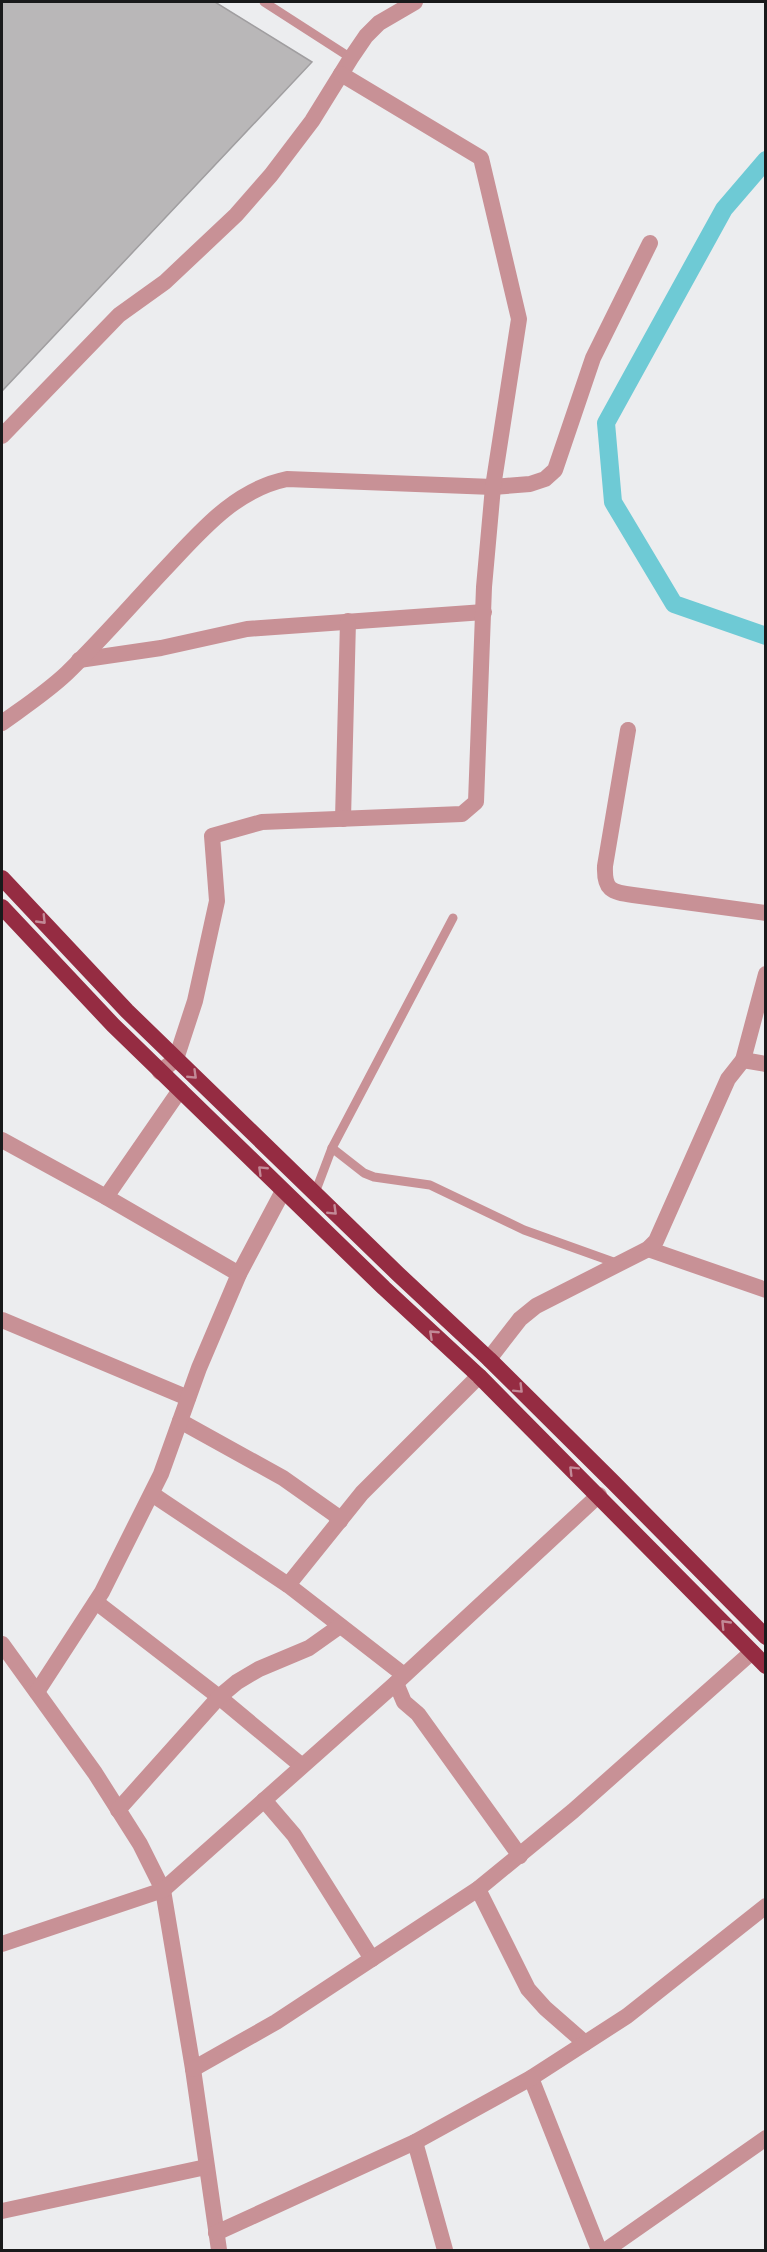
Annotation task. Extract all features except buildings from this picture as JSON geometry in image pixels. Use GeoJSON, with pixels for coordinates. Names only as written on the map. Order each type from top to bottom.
{"type":"FeatureCollection","features":[{"type":"Feature","properties":{"kind":"highway"},"geometry":{"type":"LineString","coordinates":[[2,878],[127,1011],[489,1359],[622,1490],[765,1637]]}},
{"type":"Feature","properties":{"kind":"highway"},"geometry":{"type":"LineString","coordinates":[[2,907],[112,1025],[384,1288],[479,1376],[765,1666]]}},
{"type":"Feature","properties":{"kind":"street"},"geometry":{"type":"LineString","coordinates":[[2,436],[119,315],[165,282],[236,215],[271,175],[312,121],[340,74],[379,23],[415,2]]}},
{"type":"Feature","properties":{"kind":"street"},"geometry":{"type":"LineString","coordinates":[[160,1072],[176,1059],[195,1001],[217,901],[212,836],[262,822],[462,814],[476,802],[492,487],[519,319],[481,158],[340,74]]}},
{"type":"Feature","properties":{"kind":"street"},"geometry":{"type":"LineString","coordinates":[[2,723],[51,686],[79,660],[201,531],[231,504],[269,483],[287,479],[492,487],[530,484],[545,480],[555,470],[593,358],[650,243]]}},
{"type":"Feature","properties":{"kind":"street"},"geometry":{"type":"LineString","coordinates":[[79,660],[161,648],[247,629],[484,612]]}},
{"type":"Feature","properties":{"kind":"street"},"geometry":{"type":"LineString","coordinates":[[343,819],[348,621]]}},
{"type":"Feature","properties":{"kind":"street"},"geometry":{"type":"LineString","coordinates":[[628,730],[605,866],[604,880],[609,888],[626,894],[765,913]]}},
{"type":"Feature","properties":{"kind":"street"},"geometry":{"type":"LineString","coordinates":[[489,1359],[520,1319],[536,1306],[648,1249],[656,1241],[728,1079],[743,1060],[765,974]]}},
{"type":"Feature","properties":{"kind":"street"},"geometry":{"type":"LineString","coordinates":[[743,1060],[765,1064]]}},
{"type":"Feature","properties":{"kind":"street"},"geometry":{"type":"LineString","coordinates":[[106,1197],[180,1090]]}},
{"type":"Feature","properties":{"kind":"street"},"geometry":{"type":"LineString","coordinates":[[2,1140],[239,1274]]}},
{"type":"Feature","properties":{"kind":"street"},"geometry":{"type":"LineString","coordinates":[[37,1692],[96,1602],[152,1494],[199,1368],[239,1274],[283,1191]]}},
{"type":"Feature","properties":{"kind":"street"},"geometry":{"type":"LineString","coordinates":[[648,1249],[765,1290]]}},
{"type":"Feature","properties":{"kind":"street"},"geometry":{"type":"LineString","coordinates":[[2,1320],[188,1398]]}},
{"type":"Feature","properties":{"kind":"street"},"geometry":{"type":"LineString","coordinates":[[288,1585],[362,1493],[479,1376]]}},
{"type":"Feature","properties":{"kind":"street"},"geometry":{"type":"LineString","coordinates":[[180,1421],[283,1478],[334,1514],[340,1521]]}},
{"type":"Feature","properties":{"kind":"street"},"geometry":{"type":"LineString","coordinates":[[152,1494],[288,1585],[340,1626],[400,1679],[404,1702],[418,1714],[520,1856]]}},
{"type":"Feature","properties":{"kind":"street"},"geometry":{"type":"LineString","coordinates":[[2,1944],[163,1890],[400,1679],[599,1496]]}},
{"type":"Feature","properties":{"kind":"street"},"geometry":{"type":"LineString","coordinates":[[96,1602],[219,1697],[302,1766]]}},
{"type":"Feature","properties":{"kind":"street"},"geometry":{"type":"LineString","coordinates":[[118,1810],[219,1697],[237,1682],[259,1669],[309,1648],[340,1626]]}},
{"type":"Feature","properties":{"kind":"street"},"geometry":{"type":"LineString","coordinates":[[2,1644],[95,1773],[140,1844],[163,1890],[193,2069],[219,2250]]}},
{"type":"Feature","properties":{"kind":"street"},"geometry":{"type":"LineString","coordinates":[[193,2069],[276,2022],[478,1889],[520,1856],[752,1652]]}},
{"type":"Feature","properties":{"kind":"street"},"geometry":{"type":"LineString","coordinates":[[264,1800],[294,1835],[372,1959]]}},
{"type":"Feature","properties":{"kind":"street"},"geometry":{"type":"LineString","coordinates":[[478,1889],[528,1989],[545,2008],[585,2043]]}},
{"type":"Feature","properties":{"kind":"street"},"geometry":{"type":"LineString","coordinates":[[216,2233],[415,2142],[531,2078],[627,2016],[765,1906]]}},
{"type":"Feature","properties":{"kind":"street"},"geometry":{"type":"LineString","coordinates":[[531,2078],[599,2250]]}},
{"type":"Feature","properties":{"kind":"street"},"geometry":{"type":"LineString","coordinates":[[606,2250],[765,2138]]}},
{"type":"Feature","properties":{"kind":"street"},"geometry":{"type":"LineString","coordinates":[[415,2142],[445,2250]]}},
{"type":"Feature","properties":{"kind":"street"},"geometry":{"type":"LineString","coordinates":[[2,2211],[206,2167]]}},
{"type":"Feature","properties":{"kind":"lane"},"geometry":{"type":"LineString","coordinates":[[264,2],[351,58]]}},
{"type":"Feature","properties":{"kind":"lane"},"geometry":{"type":"LineString","coordinates":[[315,1193],[332,1148],[453,918]]}},
{"type":"Feature","properties":{"kind":"lane"},"geometry":{"type":"LineString","coordinates":[[332,1148],[364,1173],[375,1177],[430,1185],[524,1230],[619,1264]]}},
{"type":"Feature","properties":{"kind":"waterway"},"geometry":{"type":"LineString","coordinates":[[766,160],[724,209],[606,423],[613,502],[674,604],[766,636]]}}]}
